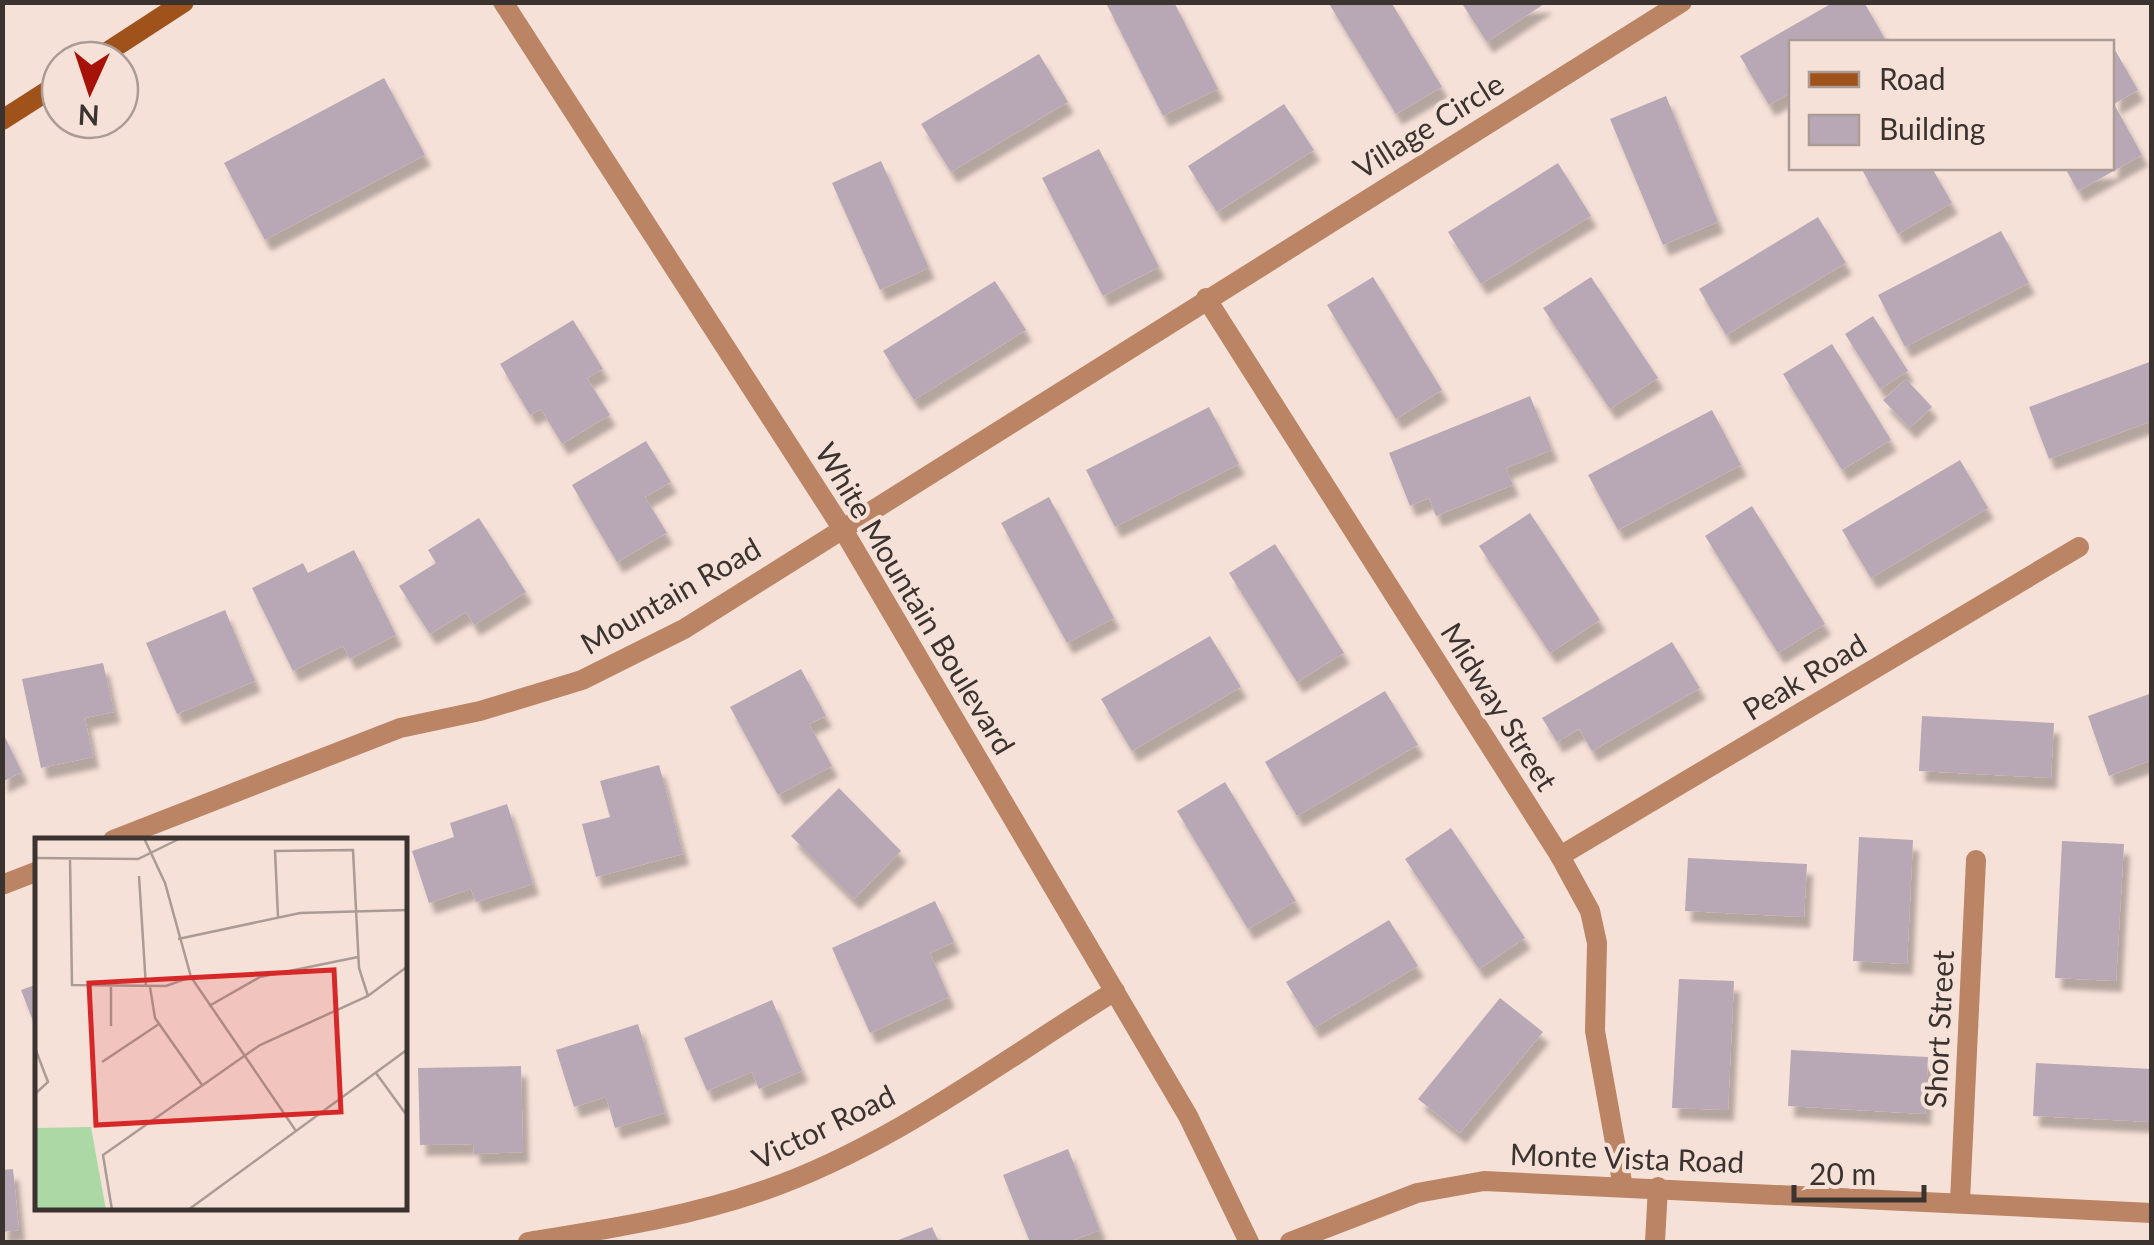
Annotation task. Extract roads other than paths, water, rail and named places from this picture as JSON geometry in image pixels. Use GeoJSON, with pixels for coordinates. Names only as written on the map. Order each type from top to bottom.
{"type":"FeatureCollection","features":[{"type":"Feature","properties":{"kind":"main road"},"geometry":{"type":"LineString","coordinates":[[126,40],[184,2]]}},
{"type":"Feature","properties":{"kind":"main road"},"geometry":{"type":"LineString","coordinates":[[2,120],[40,96]]}},
{"type":"Feature","properties":{"kind":"street","name":"White Mountain Boulevard"},"geometry":{"type":"LineString","coordinates":[[503,2],[842,528],[1188,1116],[1249,1242]]}},
{"type":"Feature","properties":{"kind":"street","name":"Village Circle"},"geometry":{"type":"LineString","coordinates":[[1206,298],[1682,2]]}},
{"type":"Feature","properties":{"kind":"street","name":"Mountain Road"},"geometry":{"type":"LineString","coordinates":[[118,838],[400,728],[480,712],[582,680],[684,629],[1206,298]]}},
{"type":"Feature","properties":{"kind":"street","name":"Midway Street"},"geometry":{"type":"LineString","coordinates":[[1206,298],[1560,856],[1590,911],[1597,943],[1595,1031],[1622,1187]]}},
{"type":"Feature","properties":{"kind":"street","name":"Peak Road"},"geometry":{"type":"LineString","coordinates":[[1560,856],[2078,546]]}},
{"type":"Feature","properties":{"kind":"street","name":"Short Street"},"geometry":{"type":"LineString","coordinates":[[1960,1201],[1976,860]]}},
{"type":"Feature","properties":{"kind":"street"},"geometry":{"type":"LineString","coordinates":[[2,885],[35,872]]}},
{"type":"Feature","properties":{"kind":"street","name":"Victor Road"},"geometry":{"type":"LineString","coordinates":[[528,1242],[650,1222],[767,1190],[872,1141],[1115,991]]}},
{"type":"Feature","properties":{"kind":"street","name":"Monte Vista Road"},"geometry":{"type":"LineString","coordinates":[[1290,1242],[1417,1193],[1484,1181],[2152,1213]]}},
{"type":"Feature","properties":{"kind":"street"},"geometry":{"type":"LineString","coordinates":[[1655,1242],[1658,1188]]}}]}
